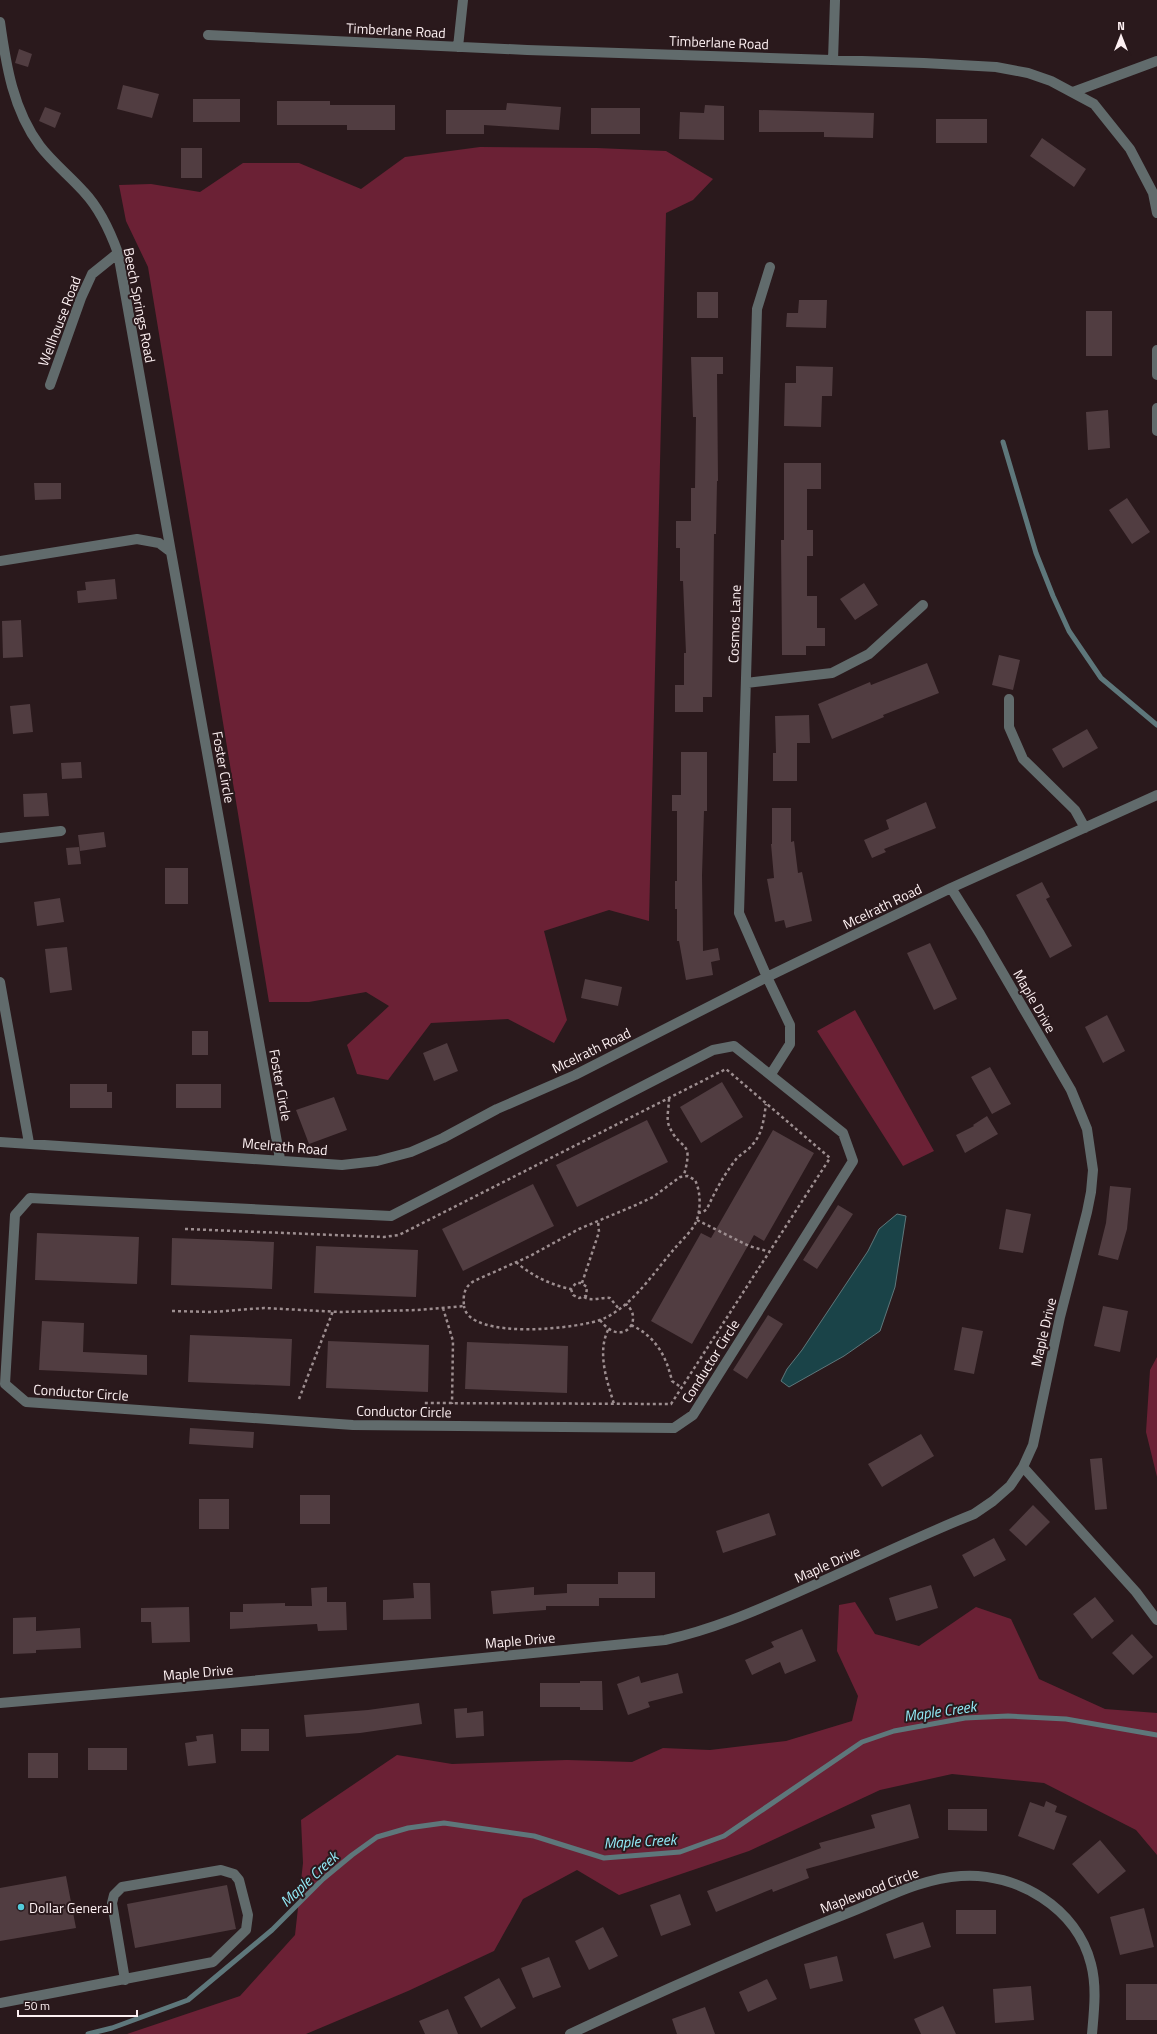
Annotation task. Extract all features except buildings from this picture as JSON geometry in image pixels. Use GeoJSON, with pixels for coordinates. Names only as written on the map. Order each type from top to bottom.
{"type":"FeatureCollection","features":[{"type":"Feature","properties":{"kind":"street"},"geometry":{"type":"LineString","coordinates":[[458,47],[463,0]]}},
{"type":"Feature","properties":{"kind":"street"},"geometry":{"type":"LineString","coordinates":[[833,60],[834,0]]}},
{"type":"Feature","properties":{"kind":"street","name":"Beech Springs Road"},"geometry":{"type":"LineString","coordinates":[[0,22],[5,58],[14,93],[29,128],[52,160],[85,192],[108,228],[118,253],[171,552]]}},
{"type":"Feature","properties":{"kind":"street","name":"Timberlane Road"},"geometry":{"type":"LineString","coordinates":[[208,35],[458,47],[996,67],[1028,73],[1051,81],[1094,104],[1130,149],[1153,193],[1157,213]]}},
{"type":"Feature","properties":{"kind":"street"},"geometry":{"type":"LineString","coordinates":[[1073,92],[1157,61]]}},
{"type":"Feature","properties":{"kind":"street","name":"Wellhouse Road"},"geometry":{"type":"LineString","coordinates":[[50,386],[81,298],[92,274],[118,253]]}},
{"type":"Feature","properties":{"kind":"street","name":"Cosmos Lane"},"geometry":{"type":"LineString","coordinates":[[767,977],[739,913],[757,309],[770,267]]}},
{"type":"Feature","properties":{"kind":"street"},"geometry":{"type":"LineString","coordinates":[[1157,350],[1157,375]]}},
{"type":"Feature","properties":{"kind":"street"},"geometry":{"type":"LineString","coordinates":[[1157,408],[1157,431]]}},
{"type":"Feature","properties":{"kind":"street"},"geometry":{"type":"LineString","coordinates":[[0,561],[137,539],[159,543],[171,552]]}},
{"type":"Feature","properties":{"kind":"street","name":"Foster Circle"},"geometry":{"type":"LineString","coordinates":[[171,552],[280,1160]]}},
{"type":"Feature","properties":{"kind":"street"},"geometry":{"type":"LineString","coordinates":[[746,684],[832,673],[869,654],[923,605]]}},
{"type":"Feature","properties":{"kind":"street"},"geometry":{"type":"LineString","coordinates":[[1009,699],[1009,727],[1022,759],[1075,810],[1085,828]]}},
{"type":"Feature","properties":{"kind":"street","name":"Mcelrath Road"},"geometry":{"type":"LineString","coordinates":[[0,1142],[342,1165],[377,1161],[411,1152],[443,1138],[497,1109],[575,1075],[767,977],[951,888],[1157,795]]}},
{"type":"Feature","properties":{"kind":"street"},"geometry":{"type":"LineString","coordinates":[[0,838],[61,831]]}},
{"type":"Feature","properties":{"kind":"street","name":"Maple Drive"},"geometry":{"type":"LineString","coordinates":[[0,1703],[665,1640],[692,1634],[778,1601],[974,1514],[993,1502],[1010,1486],[1023,1466],[1033,1445],[1060,1317],[1091,1192],[1091,1149],[1087,1128],[1071,1090],[980,934],[951,888]]}},
{"type":"Feature","properties":{"kind":"street"},"geometry":{"type":"LineString","coordinates":[[767,977],[790,1025],[790,1044],[771,1074]]}},
{"type":"Feature","properties":{"kind":"street"},"geometry":{"type":"LineString","coordinates":[[0,982],[29,1143]]}},
{"type":"Feature","properties":{"kind":"street","name":"Conductor Circle"},"geometry":{"type":"LineString","coordinates":[[734,1046],[771,1074],[843,1133],[853,1161],[693,1415],[674,1428],[353,1425],[26,1402],[5,1384],[3,1339],[15,1215],[30,1198],[391,1216],[713,1050],[734,1046]]}},
{"type":"Feature","properties":{"kind":"street"},"geometry":{"type":"LineString","coordinates":[[1023,1466],[1136,1592],[1157,1620]]}},
{"type":"Feature","properties":{"kind":"street"},"geometry":{"type":"LineString","coordinates":[[0,2003],[125,1980],[213,1962],[246,1930],[248,1915],[239,1880],[234,1874],[221,1870],[122,1887],[114,1895],[112,1903],[125,1980]]}},
{"type":"Feature","properties":{"kind":"street","name":"Maplewood Circle"},"geometry":{"type":"LineString","coordinates":[[570,2034],[727,1963],[827,1921],[921,1884],[941,1878],[962,1876],[998,1879],[1025,1888],[1044,1898],[1060,1911],[1084,1944],[1091,1964],[1094,1984],[1092,2034]]}},
{"type":"Feature","properties":{"kind":"path"},"geometry":{"type":"LineString","coordinates":[[185,1229],[384,1237],[399,1235],[726,1069],[830,1158],[672,1404],[422,1403]]}},
{"type":"Feature","properties":{"kind":"path"},"geometry":{"type":"LineString","coordinates":[[669,1099],[669,1125],[688,1150],[689,1158],[684,1176],[653,1197],[578,1229],[530,1256],[468,1284],[464,1294],[464,1310],[476,1322],[498,1327],[544,1329],[592,1323],[619,1309],[626,1304],[697,1220],[700,1193],[695,1180],[684,1176]]}},
{"type":"Feature","properties":{"kind":"path"},"geometry":{"type":"LineString","coordinates":[[698,1213],[703,1212],[707,1208],[725,1175],[737,1158],[753,1145],[757,1139],[761,1130],[766,1104]]}},
{"type":"Feature","properties":{"kind":"path"},"geometry":{"type":"LineString","coordinates":[[697,1220],[749,1246],[770,1252]]}},
{"type":"Feature","properties":{"kind":"path"},"geometry":{"type":"LineString","coordinates":[[582,1283],[600,1232],[598,1221]]}},
{"type":"Feature","properties":{"kind":"path"},"geometry":{"type":"LineString","coordinates":[[516,1262],[530,1273],[560,1287],[571,1289]]}},
{"type":"Feature","properties":{"kind":"path"},"geometry":{"type":"LineString","coordinates":[[571,1289],[576,1283],[582,1283],[587,1287],[584,1297]]}},
{"type":"Feature","properties":{"kind":"path"},"geometry":{"type":"LineString","coordinates":[[571,1289],[575,1297],[584,1297],[590,1300],[601,1297],[610,1298],[619,1309]]}},
{"type":"Feature","properties":{"kind":"path"},"geometry":{"type":"LineString","coordinates":[[600,1320],[608,1330],[615,1333],[622,1332],[631,1324],[634,1318],[632,1310],[626,1304]]}},
{"type":"Feature","properties":{"kind":"path"},"geometry":{"type":"LineString","coordinates":[[172,1311],[212,1312],[264,1308],[333,1311],[464,1306]]}},
{"type":"Feature","properties":{"kind":"path"},"geometry":{"type":"LineString","coordinates":[[443,1308],[453,1342],[452,1404]]}},
{"type":"Feature","properties":{"kind":"path"},"geometry":{"type":"LineString","coordinates":[[299,1400],[333,1311]]}},
{"type":"Feature","properties":{"kind":"path"},"geometry":{"type":"LineString","coordinates":[[631,1324],[648,1334],[664,1354],[672,1381],[682,1388]]}},
{"type":"Feature","properties":{"kind":"path"},"geometry":{"type":"LineString","coordinates":[[608,1330],[603,1352],[604,1364],[614,1404]]}},
{"type":"Feature","properties":{"kind":"shaded area"},"geometry":{"type":"Polygon","coordinates":[[[480,147],[597,148],[666,151],[713,179],[693,200],[666,213],[649,921],[609,910],[544,931],[567,1020],[554,1043],[508,1019],[431,1023],[388,1080],[357,1074],[347,1045],[389,1006],[366,992],[309,1002],[269,1002],[148,267],[126,221],[119,185],[151,184],[200,192],[243,163],[299,163],[361,189],[405,157],[480,147]]]}},
{"type":"Feature","properties":{"kind":"shaded area"},"geometry":{"type":"Polygon","coordinates":[[[855,1010],[934,1151],[903,1166],[817,1031],[855,1010]]]}},
{"type":"Feature","properties":{"kind":"shaded area"},"geometry":{"type":"Polygon","coordinates":[[[1157,1357],[1157,1477],[1146,1432],[1150,1370],[1157,1357]]]}},
{"type":"Feature","properties":{"kind":"shaded area"},"geometry":{"type":"Polygon","coordinates":[[[855,1602],[875,1634],[919,1646],[976,1607],[1011,1619],[1039,1679],[1105,1709],[1157,1713],[1157,1855],[1136,1830],[1044,1783],[952,1774],[880,1790],[749,1851],[619,1895],[577,1870],[523,1899],[494,1951],[408,1991],[306,2034],[127,2034],[240,1996],[295,1935],[303,1863],[301,1820],[397,1755],[452,1764],[567,1760],[632,1762],[663,1748],[710,1750],[786,1741],[852,1721],[858,1696],[837,1651],[839,1605],[855,1602]]]}},
{"type":"Feature","properties":{"kind":"water"},"geometry":{"type":"Polygon","coordinates":[[[897,1214],[906,1216],[895,1287],[880,1331],[844,1356],[789,1387],[781,1381],[787,1369],[802,1350],[868,1251],[879,1229],[897,1214]]]}},
{"type":"Feature","properties":{"kind":"waterway"},"geometry":{"type":"LineString","coordinates":[[1003,442],[1036,553],[1069,631],[1101,678],[1157,725]]}},
{"type":"Feature","properties":{"kind":"waterway","name":"Maple Creek"},"geometry":{"type":"LineString","coordinates":[[88,2034],[112,2028],[188,2000],[272,1930],[323,1879],[352,1855],[377,1837],[408,1828],[444,1823],[534,1836],[604,1858],[680,1852],[724,1836],[862,1742],[894,1731],[965,1718],[1008,1716],[1066,1719],[1157,1735]]}},
{"type":"Feature","properties":{"kind":"place","name":"Dollar General"},"geometry":{"type":"Point","coordinates":[21,1907]}}]}
